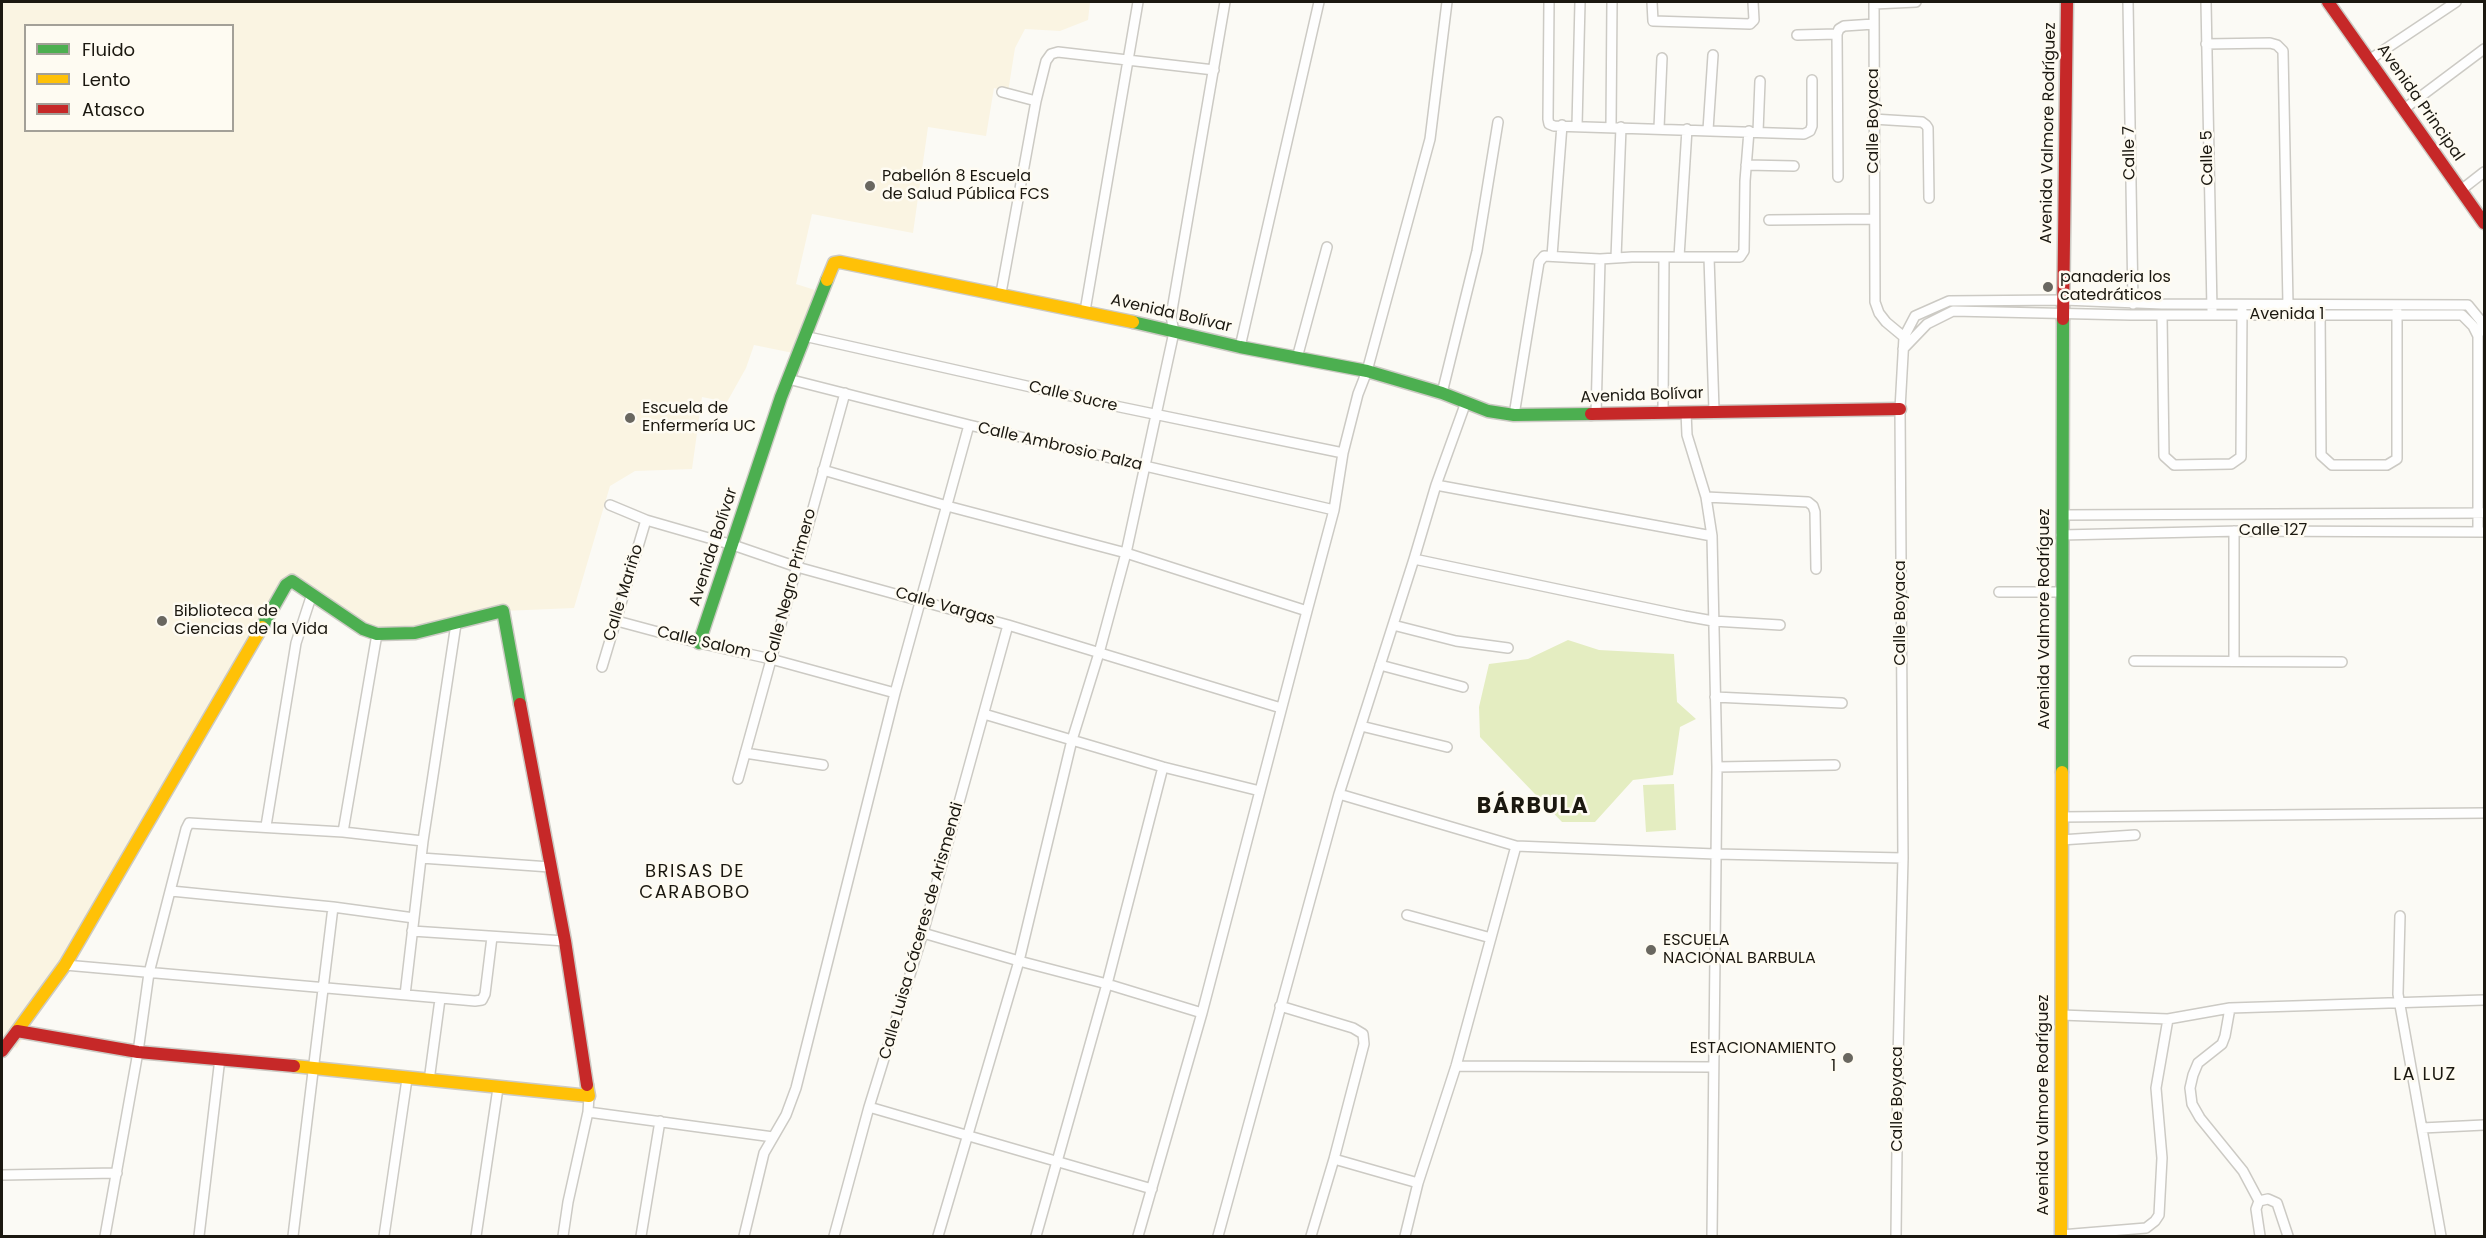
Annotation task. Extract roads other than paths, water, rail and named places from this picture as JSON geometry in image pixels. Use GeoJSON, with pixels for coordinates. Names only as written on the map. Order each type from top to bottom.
{"type":"FeatureCollection","features":[{"type":"Feature","properties":{"kind":"street"},"geometry":{"type":"LineString","coordinates":[[1085,311],[1138,2]]}},
{"type":"Feature","properties":{"kind":"street"},"geometry":{"type":"LineString","coordinates":[[938,1236],[1019,961],[1071,740],[1099,653],[1126,553],[1174,332],[1171,316],[1225,2]]}},
{"type":"Feature","properties":{"kind":"street"},"geometry":{"type":"LineString","coordinates":[[1240,347],[1319,2]]}},
{"type":"Feature","properties":{"kind":"street"},"geometry":{"type":"LineString","coordinates":[[1138,1236],[1202,1013],[1334,510],[1343,453],[1358,394],[1367,371],[1430,139],[1447,2]]}},
{"type":"Feature","properties":{"kind":"street"},"geometry":{"type":"LineString","coordinates":[[1549,2],[1549,124],[1804,134],[1810,131],[1812,126],[1812,80]]}},
{"type":"Feature","properties":{"kind":"street"},"geometry":{"type":"LineString","coordinates":[[1577,126],[1580,2]]}},
{"type":"Feature","properties":{"kind":"street"},"geometry":{"type":"LineString","coordinates":[[1611,127],[1612,2]]}},
{"type":"Feature","properties":{"kind":"street"},"geometry":{"type":"LineString","coordinates":[[1652,2],[1653,21],[1750,24],[1754,20],[1753,2]]}},
{"type":"Feature","properties":{"kind":"street"},"geometry":{"type":"LineString","coordinates":[[1874,3],[1916,2]]}},
{"type":"Feature","properties":{"kind":"street","name":"Avenida Valmore Rodríguez"},"geometry":{"type":"LineString","coordinates":[[2061,1235],[2061,535],[2067,2]]}},
{"type":"Feature","properties":{"kind":"street","name":"Calle 7"},"geometry":{"type":"LineString","coordinates":[[2128,2],[2133,304]]}},
{"type":"Feature","properties":{"kind":"street","name":"Calle 5"},"geometry":{"type":"LineString","coordinates":[[2206,2],[2212,315]]}},
{"type":"Feature","properties":{"kind":"street","name":"Avenida Principal"},"geometry":{"type":"LineString","coordinates":[[2328,2],[2484,223]]}},
{"type":"Feature","properties":{"kind":"street"},"geometry":{"type":"LineString","coordinates":[[2369,60],[2456,2]]}},
{"type":"Feature","properties":{"kind":"street","name":"Calle Boyaca"},"geometry":{"type":"LineString","coordinates":[[1874,3],[1875,302],[1886,322],[1904,337],[1900,409],[1903,858],[1896,1236]]}},
{"type":"Feature","properties":{"kind":"street"},"geometry":{"type":"LineString","coordinates":[[1838,177],[1837,34],[1844,26],[1874,24]]}},
{"type":"Feature","properties":{"kind":"street"},"geometry":{"type":"LineString","coordinates":[[1797,35],[1837,34]]}},
{"type":"Feature","properties":{"kind":"street"},"geometry":{"type":"LineString","coordinates":[[2206,44],[2270,43],[2277,45],[2283,51],[2288,305]]}},
{"type":"Feature","properties":{"kind":"street"},"geometry":{"type":"LineString","coordinates":[[2404,109],[2484,50]]}},
{"type":"Feature","properties":{"kind":"street"},"geometry":{"type":"LineString","coordinates":[[1001,293],[1036,100],[1046,61],[1051,54],[1058,52],[1214,69]]}},
{"type":"Feature","properties":{"kind":"street"},"geometry":{"type":"LineString","coordinates":[[1708,130],[1713,55]]}},
{"type":"Feature","properties":{"kind":"street"},"geometry":{"type":"LineString","coordinates":[[1659,128],[1662,58]]}},
{"type":"Feature","properties":{"kind":"street"},"geometry":{"type":"LineString","coordinates":[[1514,415],[1539,262],[1544,256],[1600,259],[1740,257],[1743,255],[1746,165],[1754,132],[1760,81]]}},
{"type":"Feature","properties":{"kind":"street"},"geometry":{"type":"LineString","coordinates":[[1002,92],[1036,100]]}},
{"type":"Feature","properties":{"kind":"street"},"geometry":{"type":"LineString","coordinates":[[1873,119],[1922,122],[1926,125],[1928,128],[1929,198]]}},
{"type":"Feature","properties":{"kind":"street"},"geometry":{"type":"LineString","coordinates":[[1442,393],[1477,251],[1498,122]]}},
{"type":"Feature","properties":{"kind":"street"},"geometry":{"type":"LineString","coordinates":[[1552,256],[1562,125]]}},
{"type":"Feature","properties":{"kind":"street"},"geometry":{"type":"LineString","coordinates":[[1616,258],[1621,127]]}},
{"type":"Feature","properties":{"kind":"street"},"geometry":{"type":"LineString","coordinates":[[1679,257],[1687,129]]}},
{"type":"Feature","properties":{"kind":"street"},"geometry":{"type":"LineString","coordinates":[[1746,165],[1794,166]]}},
{"type":"Feature","properties":{"kind":"street"},"geometry":{"type":"LineString","coordinates":[[2461,190],[2484,172]]}},
{"type":"Feature","properties":{"kind":"street"},"geometry":{"type":"LineString","coordinates":[[1768,220],[1874,219]]}},
{"type":"Feature","properties":{"kind":"street"},"geometry":{"type":"LineString","coordinates":[[1297,358],[1327,247]]}},
{"type":"Feature","properties":{"kind":"street"},"geometry":{"type":"LineString","coordinates":[[1664,257],[1664,413]]}},
{"type":"Feature","properties":{"kind":"street"},"geometry":{"type":"LineString","coordinates":[[1709,257],[1714,410]]}},
{"type":"Feature","properties":{"kind":"street"},"geometry":{"type":"LineString","coordinates":[[1596,415],[1600,259]]}},
{"type":"Feature","properties":{"kind":"street","name":"Avenida Bolívar"},"geometry":{"type":"LineString","coordinates":[[699,643],[788,380],[834,263],[840,262],[1001,293],[1240,347],[1367,371],[1442,393],[1488,411],[1514,415],[1596,415],[1714,410],[1900,409]]}},
{"type":"Feature","properties":{"kind":"street","name":"Avenida 1"},"geometry":{"type":"LineString","coordinates":[[1904,337],[1915,316],[1949,301],[2064,306],[2162,315],[2212,315],[2288,305],[2397,316],[2462,315],[2473,326],[2478,336],[2481,532]]}},
{"type":"Feature","properties":{"kind":"street","name":"Avenida 1"},"geometry":{"type":"LineString","coordinates":[[1904,349],[1927,324],[1953,311],[2064,306],[2211,304],[2242,310],[2468,306],[2481,321],[2484,331]]}},
{"type":"Feature","properties":{"kind":"street"},"geometry":{"type":"LineString","coordinates":[[2320,310],[2320,455],[2332,465],[2387,465],[2397,459],[2396,306]]}},
{"type":"Feature","properties":{"kind":"street"},"geometry":{"type":"LineString","coordinates":[[2162,315],[2164,456],[2174,465],[2231,464],[2241,457],[2242,310]]}},
{"type":"Feature","properties":{"kind":"street","name":"Calle Sucre"},"geometry":{"type":"LineString","coordinates":[[804,336],[1120,407],[1158,413],[1343,453]]}},
{"type":"Feature","properties":{"kind":"street","name":"Calle Ambrosio Palza"},"geometry":{"type":"LineString","coordinates":[[788,380],[969,425],[1334,510]]}},
{"type":"Feature","properties":{"kind":"street","name":"Calle Negro Primero"},"geometry":{"type":"LineString","coordinates":[[738,779],[845,393]]}},
{"type":"Feature","properties":{"kind":"street"},"geometry":{"type":"LineString","coordinates":[[1218,1236],[1339,794],[1436,485],[1466,402]]}},
{"type":"Feature","properties":{"kind":"street"},"geometry":{"type":"LineString","coordinates":[[1686,412],[1687,435],[1706,497],[1712,536],[1717,767],[1714,854],[1712,1236]]}},
{"type":"Feature","properties":{"kind":"street"},"geometry":{"type":"LineString","coordinates":[[744,1236],[764,1153],[786,1115],[796,1088],[895,693],[969,425]]}},
{"type":"Feature","properties":{"kind":"street"},"geometry":{"type":"LineString","coordinates":[[823,470],[947,506],[1126,553],[1307,611]]}},
{"type":"Feature","properties":{"kind":"street"},"geometry":{"type":"LineString","coordinates":[[1436,485],[1712,536]]}},
{"type":"Feature","properties":{"kind":"street"},"geometry":{"type":"LineString","coordinates":[[1706,497],[1808,502],[1814,506],[1815,512],[1816,569]]}},
{"type":"Feature","properties":{"kind":"street","name":"Calle Vargas"},"geometry":{"type":"LineString","coordinates":[[610,505],[646,520],[733,545],[797,567],[1008,625],[1281,708]]}},
{"type":"Feature","properties":{"kind":"street","name":"Calle 127"},"geometry":{"type":"LineString","coordinates":[[2062,515],[2481,513]]}},
{"type":"Feature","properties":{"kind":"street","name":"Calle Mariño"},"geometry":{"type":"LineString","coordinates":[[602,667],[646,520]]}},
{"type":"Feature","properties":{"kind":"street"},"geometry":{"type":"LineString","coordinates":[[2234,531],[2234,660]]}},
{"type":"Feature","properties":{"kind":"street","name":"Calle 127"},"geometry":{"type":"LineString","coordinates":[[2061,535],[2234,531],[2481,532]]}},
{"type":"Feature","properties":{"kind":"street"},"geometry":{"type":"LineString","coordinates":[[1414,559],[1501,579],[1713,621],[1780,625]]}},
{"type":"Feature","properties":{"kind":"street"},"geometry":{"type":"LineString","coordinates":[[2,1049],[65,965],[286,585],[292,581],[363,628],[376,634],[415,633],[503,611],[565,941],[589,1096],[588,1112],[568,1202],[563,1236]]}},
{"type":"Feature","properties":{"kind":"street"},"geometry":{"type":"LineString","coordinates":[[1999,592],[2061,592]]}},
{"type":"Feature","properties":{"kind":"street"},"geometry":{"type":"LineString","coordinates":[[266,826],[296,643],[312,594]]}},
{"type":"Feature","properties":{"kind":"street","name":"Calle Salom"},"geometry":{"type":"LineString","coordinates":[[617,621],[771,659],[895,693]]}},
{"type":"Feature","properties":{"kind":"street"},"geometry":{"type":"LineString","coordinates":[[405,995],[423,841],[456,624]]}},
{"type":"Feature","properties":{"kind":"street","name":"Calle Luisa Cáceres de Arismendi"},"geometry":{"type":"LineString","coordinates":[[834,1236],[869,1107],[923,933],[1008,625]]}},
{"type":"Feature","properties":{"kind":"street"},"geometry":{"type":"LineString","coordinates":[[1393,625],[1456,641],[1508,648]]}},
{"type":"Feature","properties":{"kind":"street"},"geometry":{"type":"LineString","coordinates":[[343,832],[376,634]]}},
{"type":"Feature","properties":{"kind":"street"},"geometry":{"type":"LineString","coordinates":[[2134,661],[2342,662]]}},
{"type":"Feature","properties":{"kind":"street"},"geometry":{"type":"LineString","coordinates":[[1380,665],[1463,687]]}},
{"type":"Feature","properties":{"kind":"street"},"geometry":{"type":"LineString","coordinates":[[1715,697],[1842,703]]}},
{"type":"Feature","properties":{"kind":"street"},"geometry":{"type":"LineString","coordinates":[[984,714],[1163,767],[1260,791]]}},
{"type":"Feature","properties":{"kind":"street"},"geometry":{"type":"LineString","coordinates":[[1361,726],[1447,747]]}},
{"type":"Feature","properties":{"kind":"street"},"geometry":{"type":"LineString","coordinates":[[745,753],[823,765]]}},
{"type":"Feature","properties":{"kind":"street"},"geometry":{"type":"LineString","coordinates":[[1717,767],[1834,765]]}},
{"type":"Feature","properties":{"kind":"street"},"geometry":{"type":"LineString","coordinates":[[1035,1236],[1107,984],[1163,767]]}},
{"type":"Feature","properties":{"kind":"street"},"geometry":{"type":"LineString","coordinates":[[1339,794],[1516,846],[1714,854],[1903,858]]}},
{"type":"Feature","properties":{"kind":"street"},"geometry":{"type":"LineString","coordinates":[[2061,817],[2484,813]]}},
{"type":"Feature","properties":{"kind":"street"},"geometry":{"type":"LineString","coordinates":[[105,1236],[138,1052],[149,973],[189,824],[266,826],[423,841]]}},
{"type":"Feature","properties":{"kind":"street"},"geometry":{"type":"LineString","coordinates":[[2061,840],[2135,835]]}},
{"type":"Feature","properties":{"kind":"street"},"geometry":{"type":"LineString","coordinates":[[1405,1236],[1418,1183],[1456,1066],[1516,846]]}},
{"type":"Feature","properties":{"kind":"street"},"geometry":{"type":"LineString","coordinates":[[421,858],[550,867]]}},
{"type":"Feature","properties":{"kind":"street"},"geometry":{"type":"LineString","coordinates":[[171,891],[333,907],[414,918]]}},
{"type":"Feature","properties":{"kind":"street"},"geometry":{"type":"LineString","coordinates":[[293,1236],[333,907]]}},
{"type":"Feature","properties":{"kind":"street"},"geometry":{"type":"LineString","coordinates":[[1407,915],[1491,938]]}},
{"type":"Feature","properties":{"kind":"street"},"geometry":{"type":"LineString","coordinates":[[2400,916],[2400,1003],[2441,1236]]}},
{"type":"Feature","properties":{"kind":"street"},"geometry":{"type":"LineString","coordinates":[[412,931],[565,941]]}},
{"type":"Feature","properties":{"kind":"street"},"geometry":{"type":"LineString","coordinates":[[923,933],[1202,1013]]}},
{"type":"Feature","properties":{"kind":"street"},"geometry":{"type":"LineString","coordinates":[[65,965],[440,999],[482,1000],[485,994],[492,937]]}},
{"type":"Feature","properties":{"kind":"street"},"geometry":{"type":"LineString","coordinates":[[429,1081],[440,999]]}},
{"type":"Feature","properties":{"kind":"street"},"geometry":{"type":"LineString","coordinates":[[2061,1015],[2168,1019],[2230,1008],[2484,1000]]}},
{"type":"Feature","properties":{"kind":"street"},"geometry":{"type":"LineString","coordinates":[[1280,1006],[1353,1028],[1363,1034],[1364,1044],[1334,1160],[1311,1236]]}},
{"type":"Feature","properties":{"kind":"street"},"geometry":{"type":"LineString","coordinates":[[2230,1008],[2222,1044],[2198,1064],[2193,1075],[2190,1088],[2192,1104],[2200,1118],[2243,1171],[2259,1201],[2256,1209],[2260,1236]]}},
{"type":"Feature","properties":{"kind":"street"},"geometry":{"type":"LineString","coordinates":[[2061,1235],[2146,1232],[2155,1221],[2161,1199],[2162,1158],[2156,1088],[2168,1019]]}},
{"type":"Feature","properties":{"kind":"street"},"geometry":{"type":"LineString","coordinates":[[17,1031],[138,1052],[220,1058],[589,1096]]}},
{"type":"Feature","properties":{"kind":"street"},"geometry":{"type":"LineString","coordinates":[[199,1236],[220,1058]]}},
{"type":"Feature","properties":{"kind":"street"},"geometry":{"type":"LineString","coordinates":[[1456,1066],[1713,1066]]}},
{"type":"Feature","properties":{"kind":"street"},"geometry":{"type":"LineString","coordinates":[[384,1236],[408,1079]]}},
{"type":"Feature","properties":{"kind":"street"},"geometry":{"type":"LineString","coordinates":[[476,1236],[498,1088]]}},
{"type":"Feature","properties":{"kind":"street"},"geometry":{"type":"LineString","coordinates":[[869,1107],[1152,1189]]}},
{"type":"Feature","properties":{"kind":"street"},"geometry":{"type":"LineString","coordinates":[[588,1112],[773,1137]]}},
{"type":"Feature","properties":{"kind":"street"},"geometry":{"type":"LineString","coordinates":[[641,1236],[660,1121]]}},
{"type":"Feature","properties":{"kind":"street"},"geometry":{"type":"LineString","coordinates":[[2422,1128],[2484,1125]]}},
{"type":"Feature","properties":{"kind":"street"},"geometry":{"type":"LineString","coordinates":[[1334,1160],[1418,1183]]}},
{"type":"Feature","properties":{"kind":"street"},"geometry":{"type":"LineString","coordinates":[[2,1175],[117,1173]]}},
{"type":"Feature","properties":{"kind":"street"},"geometry":{"type":"LineString","coordinates":[[2259,1201],[2268,1199],[2277,1203],[2288,1236]]}},
{"type":"Feature","properties":{"kind":"place","name":"Pabellón 8 Escuela de Salud Pública FCS"},"geometry":{"type":"Point","coordinates":[870,186]}},
{"type":"Feature","properties":{"kind":"place","name":"panaderia los catedráticos"},"geometry":{"type":"Point","coordinates":[2048,287]}},
{"type":"Feature","properties":{"kind":"place","name":"Escuela de Enfermería UC"},"geometry":{"type":"Point","coordinates":[630,418]}},
{"type":"Feature","properties":{"kind":"place","name":"Biblioteca de Ciencias de la Vida"},"geometry":{"type":"Point","coordinates":[162,621]}},
{"type":"Feature","properties":{"kind":"place","name":"ESCUELA NACIONAL BARBULA"},"geometry":{"type":"Point","coordinates":[1651,950]}},
{"type":"Feature","properties":{"kind":"place","name":"ESTACIONAMIENTO 1"},"geometry":{"type":"Point","coordinates":[1848,1058]}},
{"type":"Feature","properties":{"kind":"district","name":"BÁRBULA"},"geometry":{"type":"Point","coordinates":[1533,807]}},
{"type":"Feature","properties":{"kind":"district","name":"BRISAS DE CARABOBO"},"geometry":{"type":"Point","coordinates":[695,882]}},
{"type":"Feature","properties":{"kind":"district","name":"LA LUZ"},"geometry":{"type":"Point","coordinates":[2425,1075]}}]}
